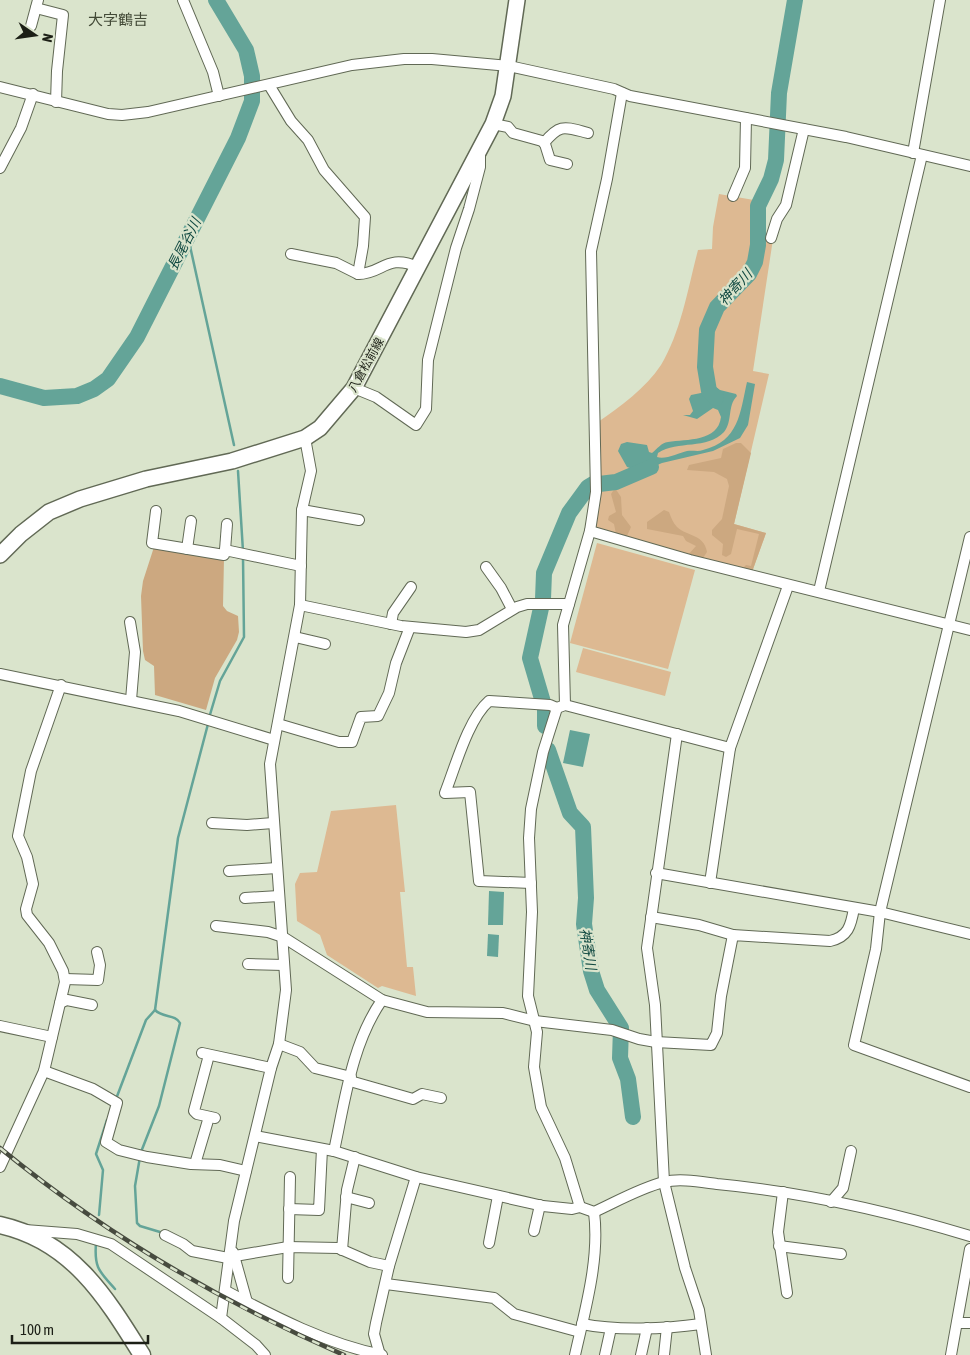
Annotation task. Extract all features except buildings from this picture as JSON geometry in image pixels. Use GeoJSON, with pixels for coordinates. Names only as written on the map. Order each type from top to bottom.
{"type":"FeatureCollection","features":[{"type":"Feature","properties":{"kind":"main road","name":"八倉松前線"},"geometry":{"type":"LineString","coordinates":[[0,555],[21,534],[49,512],[80,499],[146,479],[232,461],[305,438],[332,416],[354,388],[493,124],[503,96],[518,0]]}},
{"type":"Feature","properties":{"kind":"main road"},"geometry":{"type":"LineString","coordinates":[[0,1225],[19,1229],[40,1239],[75,1263],[107,1301],[137,1352]]}},
{"type":"Feature","properties":{"kind":"street"},"geometry":{"type":"LineString","coordinates":[[183,0],[213,72],[219,96]]}},
{"type":"Feature","properties":{"kind":"street"},"geometry":{"type":"LineString","coordinates":[[819,591],[918,154],[940,0]]}},
{"type":"Feature","properties":{"kind":"street"},"geometry":{"type":"LineString","coordinates":[[31,26],[37,4],[63,14],[56,102]]}},
{"type":"Feature","properties":{"kind":"street"},"geometry":{"type":"LineString","coordinates":[[0,88],[33,94],[56,102],[122,115],[148,112],[352,66],[398,60],[432,59],[508,66],[614,89],[622,93],[778,124],[970,166]]}},
{"type":"Feature","properties":{"kind":"street"},"geometry":{"type":"LineString","coordinates":[[265,86],[308,140],[324,170],[365,217],[363,246],[358,274]]}},
{"type":"Feature","properties":{"kind":"street"},"geometry":{"type":"LineString","coordinates":[[580,1207],[566,1158],[541,1107],[535,1078],[538,1044],[528,996],[531,882],[529,838],[533,793],[543,752],[561,707],[562,639],[569,604],[590,532],[596,492],[591,251],[607,179],[622,93]]}},
{"type":"Feature","properties":{"kind":"street"},"geometry":{"type":"LineString","coordinates":[[0,168],[21,128],[33,94]]}},
{"type":"Feature","properties":{"kind":"street"},"geometry":{"type":"LineString","coordinates":[[733,196],[745,168],[746,118]]}},
{"type":"Feature","properties":{"kind":"street"},"geometry":{"type":"LineString","coordinates":[[493,124],[544,143]]}},
{"type":"Feature","properties":{"kind":"street"},"geometry":{"type":"LineString","coordinates":[[544,143],[555,130],[561,128],[588,133]]}},
{"type":"Feature","properties":{"kind":"street"},"geometry":{"type":"LineString","coordinates":[[771,238],[777,219],[786,205],[804,130]]}},
{"type":"Feature","properties":{"kind":"street"},"geometry":{"type":"LineString","coordinates":[[544,143],[550,160],[567,164]]}},
{"type":"Feature","properties":{"kind":"street"},"geometry":{"type":"LineString","coordinates":[[354,388],[376,397],[416,425],[424,414],[428,360],[456,248],[480,167],[479,149]]}},
{"type":"Feature","properties":{"kind":"street"},"geometry":{"type":"LineString","coordinates":[[291,254],[336,263],[358,274],[393,261],[409,263],[418,267]]}},
{"type":"Feature","properties":{"kind":"street"},"geometry":{"type":"LineString","coordinates":[[221,1318],[231,1257],[230,1241],[254,1136],[279,1044],[285,1004],[283,937],[270,780],[274,740],[300,605],[302,510],[311,470],[305,438]]}},
{"type":"Feature","properties":{"kind":"street"},"geometry":{"type":"LineString","coordinates":[[302,510],[359,520]]}},
{"type":"Feature","properties":{"kind":"street"},"geometry":{"type":"LineString","coordinates":[[156,511],[152,543],[224,555],[227,524]]}},
{"type":"Feature","properties":{"kind":"street"},"geometry":{"type":"LineString","coordinates":[[187,549],[191,521]]}},
{"type":"Feature","properties":{"kind":"street"},"geometry":{"type":"LineString","coordinates":[[590,532],[788,586],[819,591],[970,630]]}},
{"type":"Feature","properties":{"kind":"street"},"geometry":{"type":"LineString","coordinates":[[970,537],[880,912],[876,949],[854,1045],[970,1087]]}},
{"type":"Feature","properties":{"kind":"street"},"geometry":{"type":"LineString","coordinates":[[225,550],[301,566]]}},
{"type":"Feature","properties":{"kind":"street"},"geometry":{"type":"LineString","coordinates":[[486,567],[501,588],[512,609]]}},
{"type":"Feature","properties":{"kind":"street"},"geometry":{"type":"LineString","coordinates":[[710,883],[730,748],[788,586]]}},
{"type":"Feature","properties":{"kind":"street"},"geometry":{"type":"LineString","coordinates":[[391,624],[393,614],[410,587]]}},
{"type":"Feature","properties":{"kind":"street"},"geometry":{"type":"LineString","coordinates":[[300,605],[410,627],[473,631],[512,609],[527,604],[569,604]]}},
{"type":"Feature","properties":{"kind":"street"},"geometry":{"type":"LineString","coordinates":[[130,622],[135,652],[130,700]]}},
{"type":"Feature","properties":{"kind":"street"},"geometry":{"type":"LineString","coordinates":[[278,724],[339,742],[352,742],[361,717],[378,716],[389,692],[396,664],[410,627]]}},
{"type":"Feature","properties":{"kind":"street"},"geometry":{"type":"LineString","coordinates":[[295,637],[325,644]]}},
{"type":"Feature","properties":{"kind":"street"},"geometry":{"type":"LineString","coordinates":[[0,674],[61,685],[209,719],[274,740]]}},
{"type":"Feature","properties":{"kind":"street"},"geometry":{"type":"LineString","coordinates":[[0,1165],[44,1071],[65,979],[49,943],[27,915],[26,909],[33,884],[27,857],[18,836],[31,771],[61,685]]}},
{"type":"Feature","properties":{"kind":"street"},"geometry":{"type":"LineString","coordinates":[[531,882],[479,881],[470,792],[445,794],[464,743],[485,704],[494,700],[561,707],[730,748]]}},
{"type":"Feature","properties":{"kind":"street"},"geometry":{"type":"LineString","coordinates":[[676,734],[647,948],[655,1006],[664,1182],[701,1324],[706,1355]]}},
{"type":"Feature","properties":{"kind":"street"},"geometry":{"type":"LineString","coordinates":[[212,823],[247,825],[273,823]]}},
{"type":"Feature","properties":{"kind":"street"},"geometry":{"type":"LineString","coordinates":[[229,871],[277,868]]}},
{"type":"Feature","properties":{"kind":"street"},"geometry":{"type":"LineString","coordinates":[[656,873],[880,912],[970,934]]}},
{"type":"Feature","properties":{"kind":"street"},"geometry":{"type":"LineString","coordinates":[[245,898],[280,896]]}},
{"type":"Feature","properties":{"kind":"street"},"geometry":{"type":"LineString","coordinates":[[651,917],[700,925],[733,936],[830,942],[838,939],[850,927],[854,908]]}},
{"type":"Feature","properties":{"kind":"street"},"geometry":{"type":"LineString","coordinates":[[216,926],[268,932],[283,937],[382,1000],[427,1012],[503,1013],[534,1021],[620,1032],[656,1042],[711,1044],[715,1040],[721,996],[733,936]]}},
{"type":"Feature","properties":{"kind":"street"},"geometry":{"type":"LineString","coordinates":[[65,979],[98,980],[100,965],[97,952]]}},
{"type":"Feature","properties":{"kind":"street"},"geometry":{"type":"LineString","coordinates":[[248,964],[284,965]]}},
{"type":"Feature","properties":{"kind":"street"},"geometry":{"type":"LineString","coordinates":[[60,1003],[67,1000],[92,1005]]}},
{"type":"Feature","properties":{"kind":"street"},"geometry":{"type":"LineString","coordinates":[[334,1151],[364,1032],[371,1016],[382,1000]]}},
{"type":"Feature","properties":{"kind":"street"},"geometry":{"type":"LineString","coordinates":[[0,1026],[52,1037]]}},
{"type":"Feature","properties":{"kind":"street"},"geometry":{"type":"LineString","coordinates":[[279,1044],[300,1052],[315,1068],[413,1099],[422,1094],[442,1098]]}},
{"type":"Feature","properties":{"kind":"street"},"geometry":{"type":"LineString","coordinates":[[195,1164],[212,1118],[196,1114],[194,1111],[206,1054],[271,1068]]}},
{"type":"Feature","properties":{"kind":"street"},"geometry":{"type":"LineString","coordinates":[[44,1071],[93,1089],[118,1104],[106,1142],[119,1150],[246,1171]]}},
{"type":"Feature","properties":{"kind":"street"},"geometry":{"type":"LineString","coordinates":[[254,1136],[334,1151],[416,1177],[540,1205],[572,1209],[580,1207],[594,1212],[664,1182],[690,1181],[783,1192],[884,1212],[970,1236]]}},
{"type":"Feature","properties":{"kind":"street"},"geometry":{"type":"LineString","coordinates":[[289,1209],[319,1210],[322,1149]]}},
{"type":"Feature","properties":{"kind":"street"},"geometry":{"type":"LineString","coordinates":[[831,1202],[843,1188],[851,1151]]}},
{"type":"Feature","properties":{"kind":"street"},"geometry":{"type":"LineString","coordinates":[[342,1250],[346,1197],[355,1157]]}},
{"type":"Feature","properties":{"kind":"street"},"geometry":{"type":"LineString","coordinates":[[288,1278],[290,1176]]}},
{"type":"Feature","properties":{"kind":"street"},"geometry":{"type":"LineString","coordinates":[[381,1355],[374,1334],[389,1266],[416,1177]]}},
{"type":"Feature","properties":{"kind":"street"},"geometry":{"type":"LineString","coordinates":[[783,1192],[779,1219],[779,1246],[787,1293]]}},
{"type":"Feature","properties":{"kind":"street"},"geometry":{"type":"LineString","coordinates":[[489,1243],[498,1196]]}},
{"type":"Feature","properties":{"kind":"street"},"geometry":{"type":"LineString","coordinates":[[346,1197],[369,1203]]}},
{"type":"Feature","properties":{"kind":"street"},"geometry":{"type":"LineString","coordinates":[[534,1231],[540,1205]]}},
{"type":"Feature","properties":{"kind":"street"},"geometry":{"type":"LineString","coordinates":[[575,1355],[592,1270],[595,1228],[594,1212]]}},
{"type":"Feature","properties":{"kind":"street"},"geometry":{"type":"LineString","coordinates":[[19,1229],[76,1234],[111,1244],[221,1318],[256,1345],[265,1355]]}},
{"type":"Feature","properties":{"kind":"street"},"geometry":{"type":"LineString","coordinates":[[165,1236],[183,1244],[192,1251],[231,1257],[288,1247],[342,1250],[370,1262],[389,1266]]}},
{"type":"Feature","properties":{"kind":"street"},"geometry":{"type":"LineString","coordinates":[[779,1246],[841,1254]]}},
{"type":"Feature","properties":{"kind":"street"},"geometry":{"type":"LineString","coordinates":[[951,1355],[970,1249]]}},
{"type":"Feature","properties":{"kind":"street"},"geometry":{"type":"LineString","coordinates":[[231,1257],[247,1302]]}},
{"type":"Feature","properties":{"kind":"street"},"geometry":{"type":"LineString","coordinates":[[386,1284],[487,1297],[502,1304],[514,1314],[581,1328],[647,1328],[701,1324]]}},
{"type":"Feature","properties":{"kind":"street"},"geometry":{"type":"LineString","coordinates":[[226,1291],[308,1331],[342,1344],[381,1355]]}},
{"type":"Feature","properties":{"kind":"street"},"geometry":{"type":"LineString","coordinates":[[957,1323],[970,1323]]}},
{"type":"Feature","properties":{"kind":"street"},"geometry":{"type":"LineString","coordinates":[[664,1355],[667,1327]]}},
{"type":"Feature","properties":{"kind":"street"},"geometry":{"type":"LineString","coordinates":[[604,1355],[611,1328]]}},
{"type":"Feature","properties":{"kind":"street"},"geometry":{"type":"LineString","coordinates":[[641,1355],[647,1328]]}},
{"type":"Feature","properties":{"kind":"shaded area"},"geometry":{"type":"Polygon","coordinates":[[[719,194],[766,202],[762,236],[773,239],[753,371],[769,374],[734,524],[766,533],[752,572],[595,527],[600,504],[598,422],[624,403],[655,374],[668,352],[679,324],[698,250],[712,249],[713,227],[719,194]]]}},
{"type":"Feature","properties":{"kind":"shaded area"},"geometry":{"type":"Polygon","coordinates":[[[736,443],[741,443],[751,453],[734,524],[766,533],[752,572],[743,568],[746,565],[751,566],[759,534],[737,529],[731,554],[726,557],[722,555],[723,544],[712,535],[712,530],[722,519],[729,486],[727,479],[714,472],[687,470],[689,465],[721,458],[723,449],[736,443]]]}},
{"type":"Feature","properties":{"kind":"shaded area"},"geometry":{"type":"Polygon","coordinates":[[[615,488],[621,497],[622,515],[631,527],[627,536],[616,534],[614,524],[608,520],[609,516],[616,512],[611,494],[615,488]]]}},
{"type":"Feature","properties":{"kind":"shaded area"},"geometry":{"type":"Polygon","coordinates":[[[664,510],[669,512],[677,527],[703,542],[707,552],[703,558],[688,555],[696,546],[686,541],[683,536],[647,529],[647,522],[664,510]]]}},
{"type":"Feature","properties":{"kind":"shaded area"},"geometry":{"type":"Polygon","coordinates":[[[597,543],[695,570],[668,669],[570,643],[597,543]]]}},
{"type":"Feature","properties":{"kind":"shaded area"},"geometry":{"type":"Polygon","coordinates":[[[154,547],[224,558],[223,606],[227,611],[238,616],[239,632],[237,640],[215,678],[206,710],[155,695],[154,666],[145,660],[143,651],[141,596],[143,581],[154,547]]]}},
{"type":"Feature","properties":{"kind":"shaded area"},"geometry":{"type":"Polygon","coordinates":[[[583,648],[671,672],[665,696],[576,672],[583,648]]]}},
{"type":"Feature","properties":{"kind":"shaded area"},"geometry":{"type":"Polygon","coordinates":[[[396,805],[405,892],[400,892],[407,967],[413,967],[416,996],[382,986],[378,988],[327,955],[320,935],[297,921],[295,884],[300,873],[317,872],[331,811],[396,805]]]}},
{"type":"Feature","properties":{"kind":"water"},"geometry":{"type":"Polygon","coordinates":[[[704,379],[709,379],[710,383],[720,390],[736,394],[737,396],[732,404],[727,428],[717,438],[701,443],[666,449],[658,453],[657,457],[668,457],[687,451],[701,451],[715,446],[724,440],[736,424],[747,382],[755,384],[748,425],[740,438],[713,451],[662,463],[632,476],[629,473],[649,467],[655,460],[636,470],[627,467],[618,451],[621,444],[627,442],[647,445],[649,452],[652,453],[666,443],[708,435],[719,425],[721,417],[718,410],[713,408],[697,419],[683,415],[690,415],[693,411],[689,399],[691,395],[706,392],[704,379]]]}},
{"type":"Feature","properties":{"kind":"water"},"geometry":{"type":"Polygon","coordinates":[[[570,730],[590,734],[583,767],[563,763],[570,730]]]}},
{"type":"Feature","properties":{"kind":"water"},"geometry":{"type":"Polygon","coordinates":[[[489,891],[504,892],[503,925],[488,925],[489,891]]]}},
{"type":"Feature","properties":{"kind":"water"},"geometry":{"type":"Polygon","coordinates":[[[488,934],[499,935],[498,957],[487,956],[488,934]]]}},
{"type":"Feature","properties":{"kind":"waterway","name":"長尾谷川"},"geometry":{"type":"LineString","coordinates":[[0,386],[44,398],[77,396],[94,389],[108,379],[137,337],[238,138],[252,101],[252,76],[246,50],[216,0]]}},
{"type":"Feature","properties":{"kind":"waterway","name":"神寄川"},"geometry":{"type":"LineString","coordinates":[[716,398],[709,391],[705,367],[707,330],[717,307],[749,274],[755,262],[758,245],[758,206],[771,179],[776,160],[779,93],[795,0]]}},
{"type":"Feature","properties":{"kind":"waterway"},"geometry":{"type":"LineString","coordinates":[[188,237],[234,445]]}},
{"type":"Feature","properties":{"kind":"waterway","name":"神寄川"},"geometry":{"type":"LineString","coordinates":[[599,484],[616,482],[651,467]]}},
{"type":"Feature","properties":{"kind":"waterway"},"geometry":{"type":"LineString","coordinates":[[238,471],[243,551]]}},
{"type":"Feature","properties":{"kind":"waterway","name":"神寄川"},"geometry":{"type":"LineString","coordinates":[[545,726],[545,709],[530,658],[543,599],[544,573],[569,513],[588,487],[593,484]]}},
{"type":"Feature","properties":{"kind":"waterway"},"geometry":{"type":"LineString","coordinates":[[209,718],[220,681],[244,637],[243,557]]}},
{"type":"Feature","properties":{"kind":"waterway"},"geometry":{"type":"LineString","coordinates":[[116,1099],[146,1020],[155,1010],[178,838],[208,724]]}},
{"type":"Feature","properties":{"kind":"waterway","name":"神寄川"},"geometry":{"type":"LineString","coordinates":[[548,750],[570,813],[583,827],[586,898],[584,924],[591,971],[597,990],[621,1028],[620,1058],[628,1079],[633,1117]]}},
{"type":"Feature","properties":{"kind":"waterway"},"geometry":{"type":"LineString","coordinates":[[141,1152],[159,1106],[180,1023],[175,1018],[155,1010]]}},
{"type":"Feature","properties":{"kind":"waterway"},"geometry":{"type":"LineString","coordinates":[[99,1215],[103,1170],[96,1154],[107,1120]]}},
{"type":"Feature","properties":{"kind":"waterway"},"geometry":{"type":"LineString","coordinates":[[140,1157],[135,1186],[137,1223],[140,1226],[160,1232]]}},
{"type":"Feature","properties":{"kind":"waterway"},"geometry":{"type":"LineString","coordinates":[[96,1243],[96,1258],[99,1269],[115,1289]]}},
{"type":"Feature","properties":{"kind":"railway"},"geometry":{"type":"LineString","coordinates":[[0,1148],[81,1209],[165,1264],[252,1312],[344,1355]]}},
{"type":"Feature","properties":{"kind":"district","name":"大字鶴吉"},"geometry":{"type":"Point","coordinates":[118,20]}}]}
